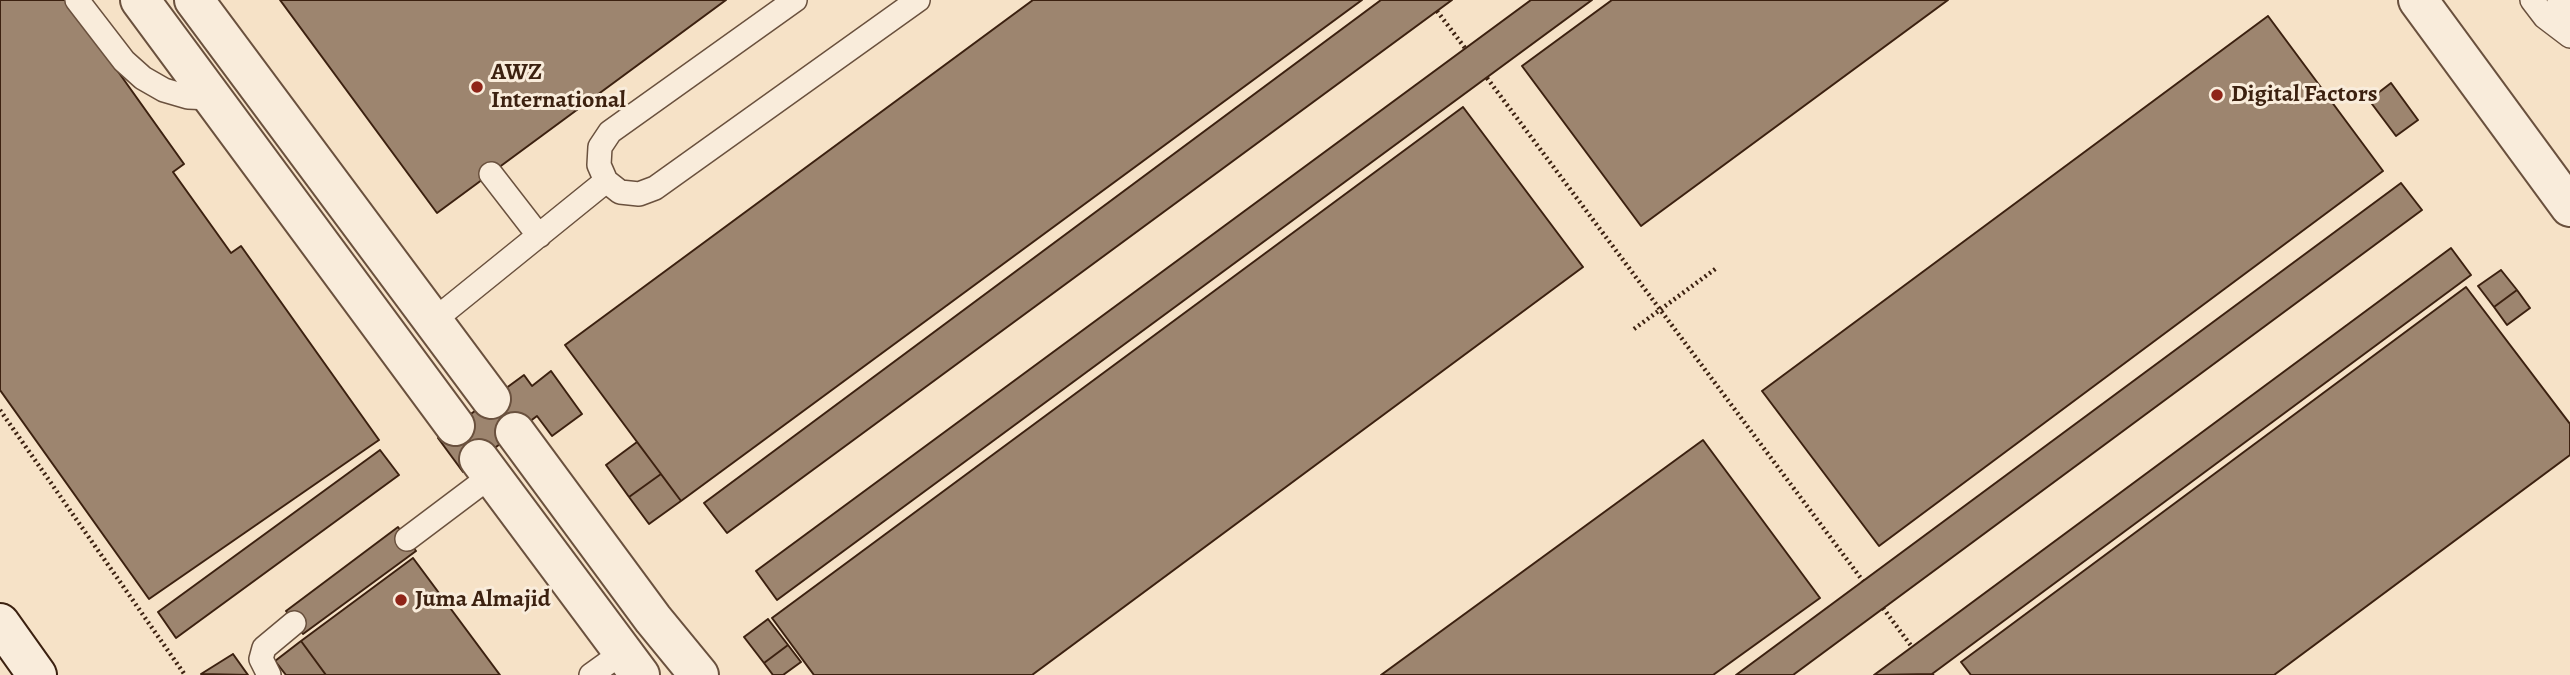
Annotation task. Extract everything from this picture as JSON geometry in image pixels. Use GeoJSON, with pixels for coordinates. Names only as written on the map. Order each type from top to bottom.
{"type":"FeatureCollection","features":[{"type":"Feature","properties":{"kind":"street"},"geometry":{"type":"LineString","coordinates":[[140,0],[455,426]]}},
{"type":"Feature","properties":{"kind":"street"},"geometry":{"type":"LineString","coordinates":[[194,0],[491,399]]}},
{"type":"Feature","properties":{"kind":"street"},"geometry":{"type":"LineString","coordinates":[[2418,0],[2570,207]]}},
{"type":"Feature","properties":{"kind":"street"},"geometry":{"type":"LineString","coordinates":[[398,349],[433,321]]}},
{"type":"Feature","properties":{"kind":"street"},"geometry":{"type":"LineString","coordinates":[[515,432],[653,619],[699,675]]}},
{"type":"Feature","properties":{"kind":"street"},"geometry":{"type":"LineString","coordinates":[[486,467],[631,663]]}},
{"type":"Feature","properties":{"kind":"street"},"geometry":{"type":"LineString","coordinates":[[0,623],[37,675]]}},
{"type":"Feature","properties":{"kind":"lane"},"geometry":{"type":"LineString","coordinates":[[77,0],[124,61],[143,78],[164,90],[188,97],[212,98]]}},
{"type":"Feature","properties":{"kind":"lane"},"geometry":{"type":"LineString","coordinates":[[795,0],[610,132],[600,147],[599,165],[606,181],[620,192],[639,194],[655,188],[918,0]]}},
{"type":"Feature","properties":{"kind":"lane"},"geometry":{"type":"LineString","coordinates":[[2532,0],[2545,17],[2570,36]]}},
{"type":"Feature","properties":{"kind":"lane"},"geometry":{"type":"LineString","coordinates":[[2559,0],[2570,19]]}},
{"type":"Feature","properties":{"kind":"lane"},"geometry":{"type":"LineString","coordinates":[[491,174],[539,236]]}},
{"type":"Feature","properties":{"kind":"lane"},"geometry":{"type":"LineString","coordinates":[[433,321],[606,181]]}},
{"type":"Feature","properties":{"kind":"lane"},"geometry":{"type":"LineString","coordinates":[[407,539],[486,467]]}},
{"type":"Feature","properties":{"kind":"lane"},"geometry":{"type":"LineString","coordinates":[[269,675],[261,659],[264,648],[295,623]]}},
{"type":"Feature","properties":{"kind":"lane"},"geometry":{"type":"LineString","coordinates":[[591,675],[631,663]]}},
{"type":"Feature","properties":{"kind":"path"},"geometry":{"type":"LineString","coordinates":[[1437,10],[1465,48]]}},
{"type":"Feature","properties":{"kind":"path"},"geometry":{"type":"LineString","coordinates":[[1487,78],[1863,581]]}},
{"type":"Feature","properties":{"kind":"path"},"geometry":{"type":"LineString","coordinates":[[1634,329],[1717,267]]}},
{"type":"Feature","properties":{"kind":"path"},"geometry":{"type":"LineString","coordinates":[[0,410],[186,675]]}},
{"type":"Feature","properties":{"kind":"path"},"geometry":{"type":"LineString","coordinates":[[1883,608],[1912,647]]}},
{"type":"Feature","properties":{"kind":"building"},"geometry":{"type":"Polygon","coordinates":[[[0,0],[67,0],[184,164],[173,172],[231,253],[241,246],[379,440],[149,599],[0,390],[0,0]]]}},
{"type":"Feature","properties":{"kind":"building","name":"AWZ International"},"geometry":{"type":"Polygon","coordinates":[[[280,0],[726,0],[437,213],[280,0]]]}},
{"type":"Feature","properties":{"kind":"building"},"geometry":{"type":"Polygon","coordinates":[[[1033,0],[1362,0],[681,501],[565,345],[1033,0]]]}},
{"type":"Feature","properties":{"kind":"building"},"geometry":{"type":"Polygon","coordinates":[[[1381,0],[1452,0],[727,533],[704,503],[1381,0]]]}},
{"type":"Feature","properties":{"kind":"building"},"geometry":{"type":"Polygon","coordinates":[[[1531,0],[1592,0],[777,600],[756,571],[1531,0]]]}},
{"type":"Feature","properties":{"kind":"building"},"geometry":{"type":"Polygon","coordinates":[[[1612,0],[1948,0],[1641,226],[1522,66],[1612,0]]]}},
{"type":"Feature","properties":{"kind":"building"},"geometry":{"type":"Polygon","coordinates":[[[2268,16],[2383,171],[1879,546],[1762,391],[2268,16]]]}},
{"type":"Feature","properties":{"kind":"building"},"geometry":{"type":"Polygon","coordinates":[[[2391,83],[2418,120],[2396,136],[2369,100],[2391,83]]]}},
{"type":"Feature","properties":{"kind":"building"},"geometry":{"type":"Polygon","coordinates":[[[1463,107],[1583,267],[1032,675],[814,675],[772,618],[1463,107]]]}},
{"type":"Feature","properties":{"kind":"building"},"geometry":{"type":"Polygon","coordinates":[[[2401,183],[2422,210],[1793,675],[1736,675],[2401,183]]]}},
{"type":"Feature","properties":{"kind":"building"},"geometry":{"type":"Polygon","coordinates":[[[2451,248],[2471,275],[1932,674],[1874,675],[2451,248]]]}},
{"type":"Feature","properties":{"kind":"building"},"geometry":{"type":"Polygon","coordinates":[[[2501,270],[2517,290],[2494,307],[2478,286],[2501,270]]]}},
{"type":"Feature","properties":{"kind":"building"},"geometry":{"type":"Polygon","coordinates":[[[2466,287],[2570,424],[2570,455],[2274,675],[1971,675],[1961,662],[2466,287]]]}},
{"type":"Feature","properties":{"kind":"building"},"geometry":{"type":"Polygon","coordinates":[[[2517,290],[2530,308],[2507,325],[2494,307],[2517,290]]]}},
{"type":"Feature","properties":{"kind":"building"},"geometry":{"type":"Polygon","coordinates":[[[551,371],[582,414],[552,436],[537,416],[463,472],[438,438],[524,375],[532,386],[551,371]]]}},
{"type":"Feature","properties":{"kind":"building"},"geometry":{"type":"Polygon","coordinates":[[[1703,440],[1820,598],[1713,675],[1381,675],[1703,440]]]}},
{"type":"Feature","properties":{"kind":"building"},"geometry":{"type":"Polygon","coordinates":[[[637,442],[661,474],[629,497],[606,465],[637,442]]]}},
{"type":"Feature","properties":{"kind":"building"},"geometry":{"type":"Polygon","coordinates":[[[380,450],[399,475],[176,638],[158,612],[380,450]]]}},
{"type":"Feature","properties":{"kind":"building"},"geometry":{"type":"Polygon","coordinates":[[[661,474],[681,501],[649,524],[629,497],[661,474]]]}},
{"type":"Feature","properties":{"kind":"building"},"geometry":{"type":"Polygon","coordinates":[[[398,527],[416,551],[303,634],[286,611],[398,527]]]}},
{"type":"Feature","properties":{"kind":"building","name":"Juma Almajid"},"geometry":{"type":"Polygon","coordinates":[[[413,558],[500,675],[326,675],[301,641],[413,558]]]}},
{"type":"Feature","properties":{"kind":"building"},"geometry":{"type":"Polygon","coordinates":[[[768,619],[788,645],[764,663],[744,637],[768,619]]]}},
{"type":"Feature","properties":{"kind":"building"},"geometry":{"type":"Polygon","coordinates":[[[301,641],[326,675],[286,675],[275,661],[301,641]]]}},
{"type":"Feature","properties":{"kind":"building"},"geometry":{"type":"Polygon","coordinates":[[[788,645],[801,662],[783,675],[773,675],[764,663],[788,645]]]}},
{"type":"Feature","properties":{"kind":"building"},"geometry":{"type":"Polygon","coordinates":[[[233,654],[248,675],[201,674],[233,654]]]}},
{"type":"Feature","properties":{"kind":"place","name":"AWZ International"},"geometry":{"type":"Point","coordinates":[477,87]}},
{"type":"Feature","properties":{"kind":"place","name":"Digital Factors"},"geometry":{"type":"Point","coordinates":[2217,95]}},
{"type":"Feature","properties":{"kind":"place","name":"Juma Almajid"},"geometry":{"type":"Point","coordinates":[401,600]}}]}
